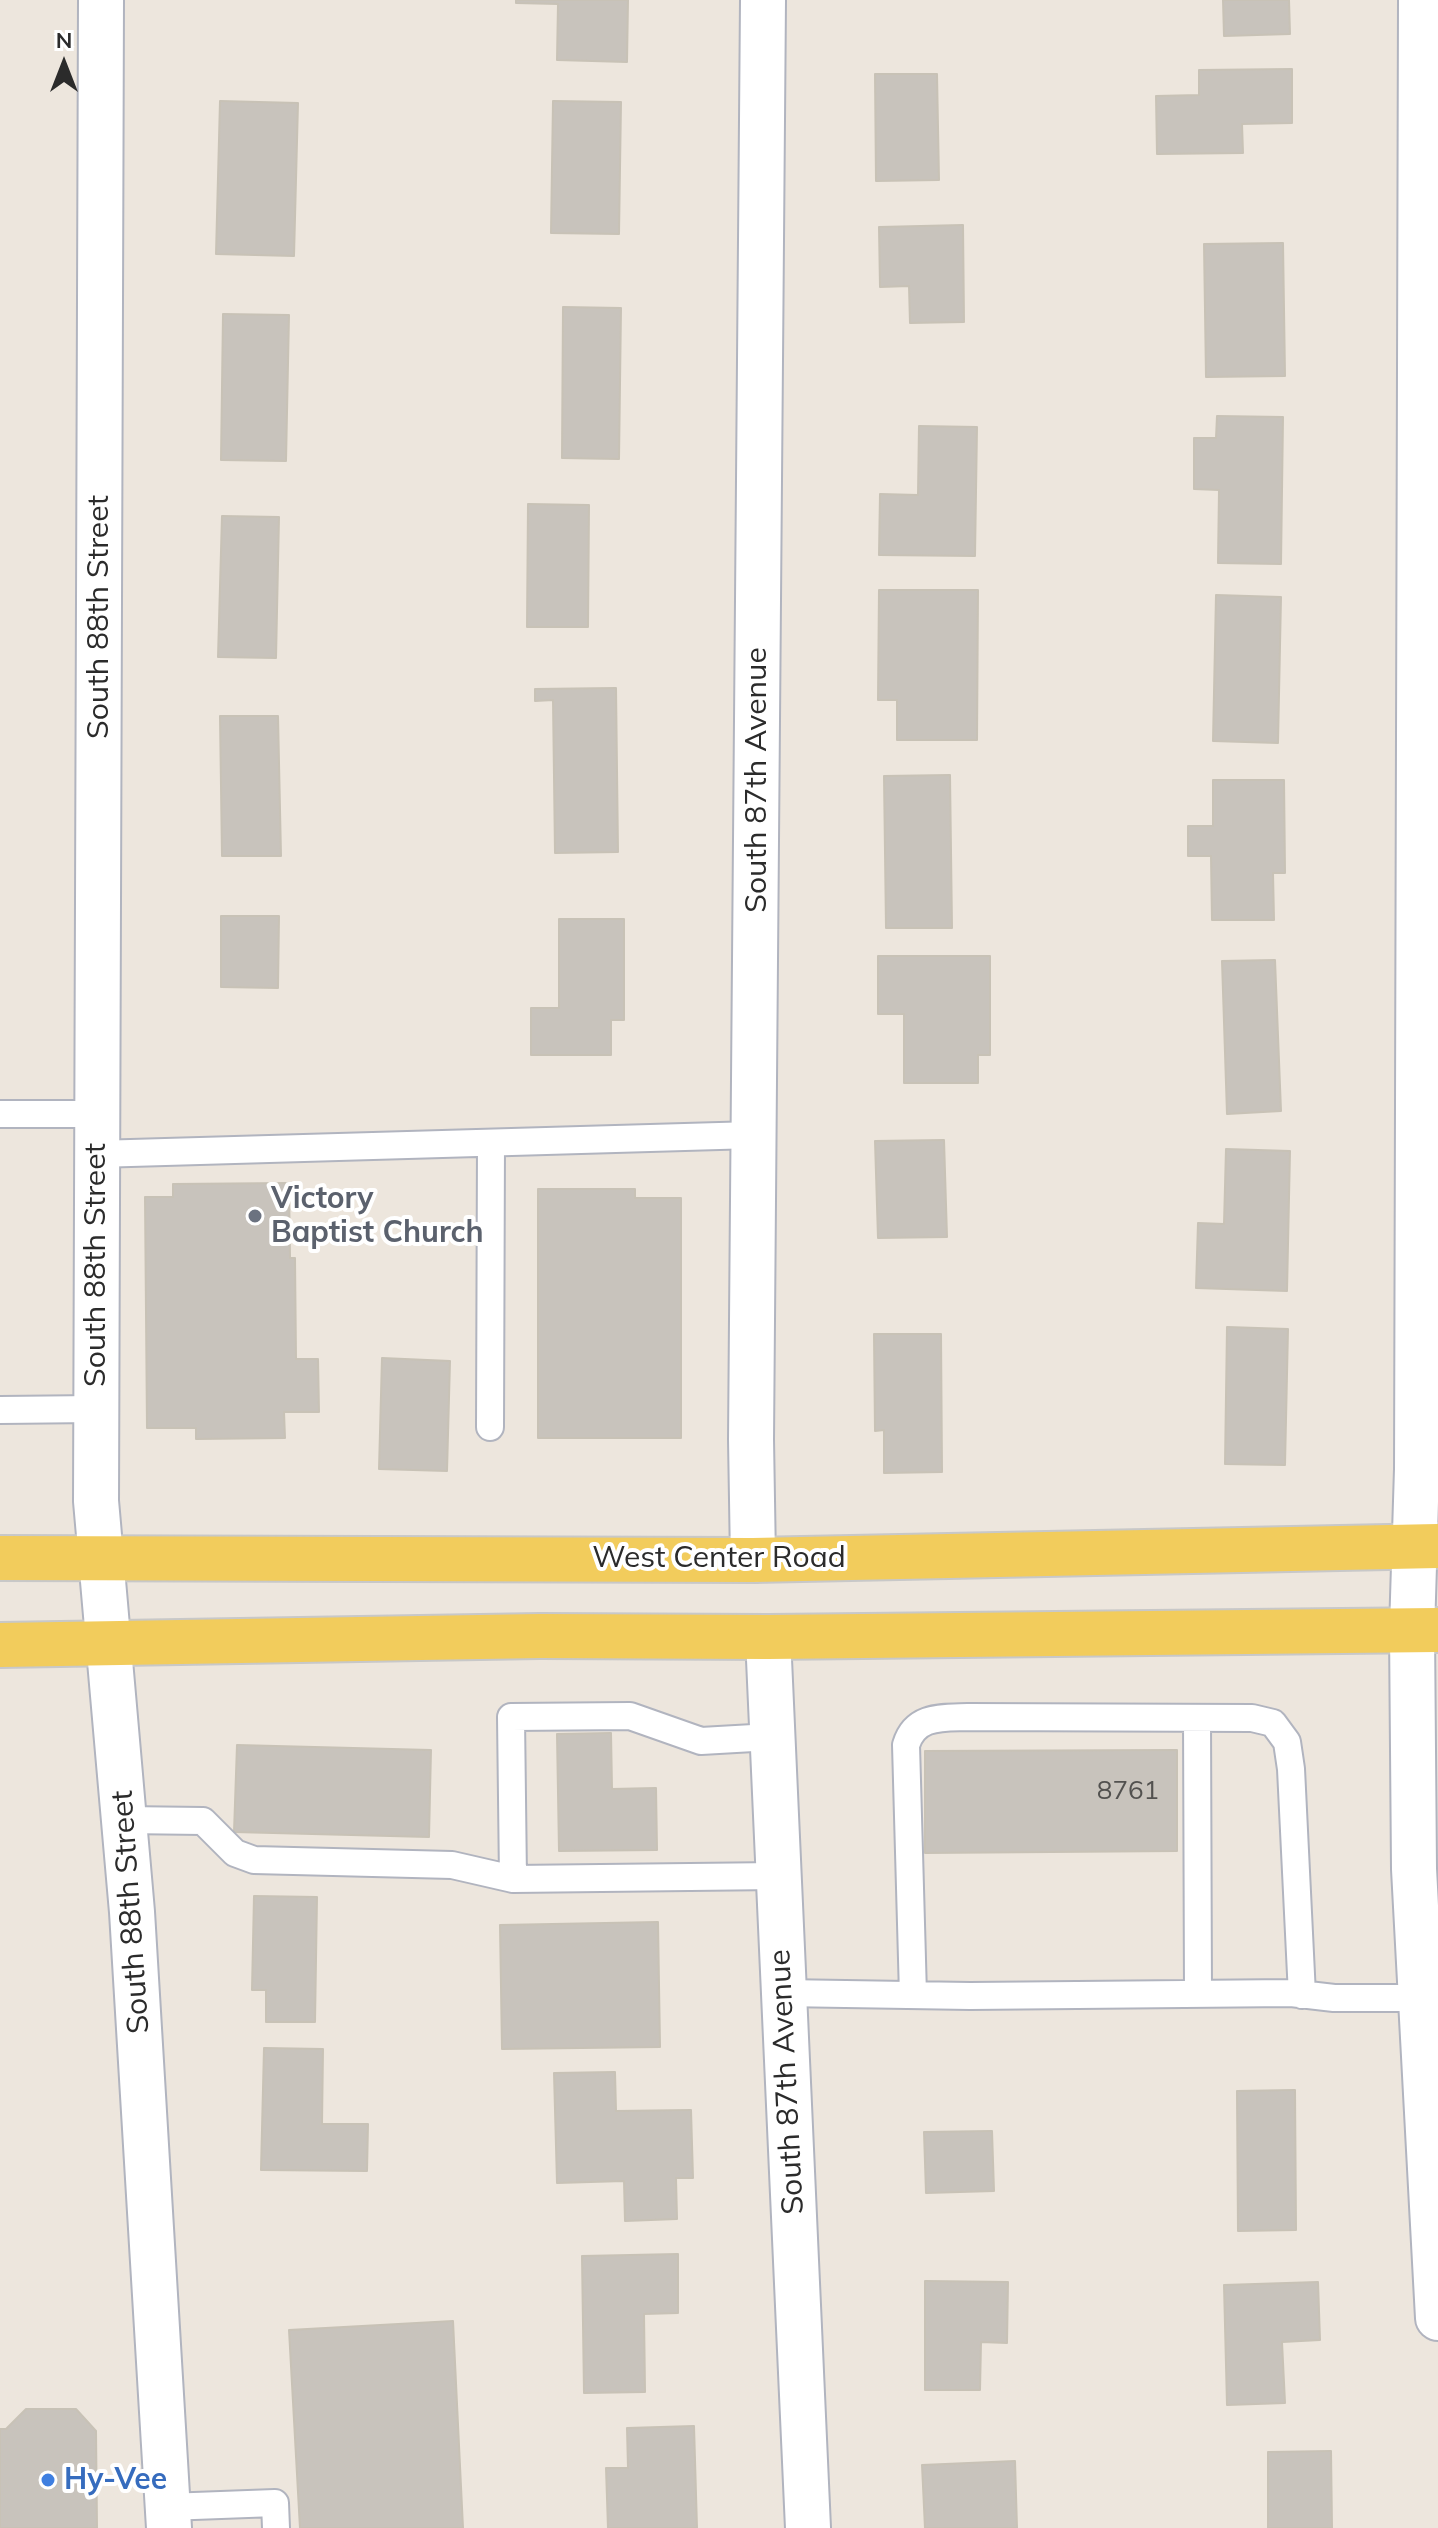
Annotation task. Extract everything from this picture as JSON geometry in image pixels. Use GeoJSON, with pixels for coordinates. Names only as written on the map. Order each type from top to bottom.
{"type":"FeatureCollection","features":[{"type":"Feature","properties":{"kind":"main road","name":"West Center Road"},"geometry":{"type":"LineString","coordinates":[[0,1558],[753,1560],[1427,1546]]}},
{"type":"Feature","properties":{"kind":"main road"},"geometry":{"type":"LineString","coordinates":[[0,1645],[540,1636],[768,1637],[1425,1630]]}},
{"type":"Feature","properties":{"kind":"street","name":"South 88th Street"},"geometry":{"type":"LineString","coordinates":[[101,0],[96,1409],[100,1557],[111,1643],[124,1820],[168,2518]]}},
{"type":"Feature","properties":{"kind":"street","name":"South 87th Avenue"},"geometry":{"type":"LineString","coordinates":[[753,1560],[751,1439],[763,0]]}},
{"type":"Feature","properties":{"kind":"street"},"geometry":{"type":"LineString","coordinates":[[1421,0],[1427,1546],[1427,1904],[1421,1998],[1432,2106],[1438,2318]]}},
{"type":"Feature","properties":{"kind":"street","name":"South 87th Avenue"},"geometry":{"type":"LineString","coordinates":[[768,1637],[808,2528]]}},
{"type":"Feature","properties":{"kind":"lane"},"geometry":{"type":"LineString","coordinates":[[0,1114],[96,1134],[491,1143],[754,1135]]}},
{"type":"Feature","properties":{"kind":"lane"},"geometry":{"type":"LineString","coordinates":[[490,1427],[491,1143]]}},
{"type":"Feature","properties":{"kind":"lane"},"geometry":{"type":"LineString","coordinates":[[0,1410],[96,1409]]}},
{"type":"Feature","properties":{"kind":"lane"},"geometry":{"type":"LineString","coordinates":[[513,1879],[511,1717],[630,1716],[701,1741],[771,1737]]}},
{"type":"Feature","properties":{"kind":"lane"},"geometry":{"type":"LineString","coordinates":[[913,1995],[906,1745],[917,1725],[931,1718],[1252,1718],[1273,1723],[1287,1742],[1291,1769],[1302,1995]]}},
{"type":"Feature","properties":{"kind":"lane"},"geometry":{"type":"LineString","coordinates":[[1197,1718],[1198,1994]]}},
{"type":"Feature","properties":{"kind":"lane"},"geometry":{"type":"LineString","coordinates":[[124,1820],[203,1821],[235,1853],[254,1860],[452,1865],[513,1879],[778,1876]]}},
{"type":"Feature","properties":{"kind":"lane"},"geometry":{"type":"LineString","coordinates":[[783,1993],[1421,1998]]}},
{"type":"Feature","properties":{"kind":"lane"},"geometry":{"type":"LineString","coordinates":[[168,2518],[275,2503],[276,2528]]}},
{"type":"Feature","properties":{"kind":"building"},"geometry":{"type":"Polygon","coordinates":[[[516,0],[628,0],[627,62],[557,60],[558,4],[516,3],[516,0]]]}},
{"type":"Feature","properties":{"kind":"building"},"geometry":{"type":"Polygon","coordinates":[[[1223,0],[1289,0],[1290,34],[1224,36],[1223,0]]]}},
{"type":"Feature","properties":{"kind":"building"},"geometry":{"type":"Polygon","coordinates":[[[1292,69],[1292,123],[1242,124],[1243,153],[1157,154],[1156,96],[1199,95],[1199,70],[1292,69]]]}},
{"type":"Feature","properties":{"kind":"building"},"geometry":{"type":"Polygon","coordinates":[[[875,74],[937,74],[939,180],[876,181],[875,74]]]}},
{"type":"Feature","properties":{"kind":"building"},"geometry":{"type":"Polygon","coordinates":[[[220,101],[298,103],[294,256],[216,254],[220,101]]]}},
{"type":"Feature","properties":{"kind":"building"},"geometry":{"type":"Polygon","coordinates":[[[553,101],[621,102],[619,234],[551,233],[553,101]]]}},
{"type":"Feature","properties":{"kind":"building"},"geometry":{"type":"Polygon","coordinates":[[[963,225],[964,322],[910,323],[909,286],[880,287],[879,227],[963,225]]]}},
{"type":"Feature","properties":{"kind":"building"},"geometry":{"type":"Polygon","coordinates":[[[1283,243],[1285,376],[1206,377],[1204,244],[1283,243]]]}},
{"type":"Feature","properties":{"kind":"building"},"geometry":{"type":"Polygon","coordinates":[[[563,307],[621,308],[619,459],[562,458],[563,307]]]}},
{"type":"Feature","properties":{"kind":"building"},"geometry":{"type":"Polygon","coordinates":[[[223,314],[289,315],[286,461],[221,460],[223,314]]]}},
{"type":"Feature","properties":{"kind":"building"},"geometry":{"type":"Polygon","coordinates":[[[1217,416],[1283,417],[1281,564],[1218,563],[1219,490],[1194,489],[1194,438],[1216,438],[1217,416]]]}},
{"type":"Feature","properties":{"kind":"building"},"geometry":{"type":"Polygon","coordinates":[[[919,426],[977,427],[975,556],[879,555],[880,494],[918,495],[919,426]]]}},
{"type":"Feature","properties":{"kind":"building"},"geometry":{"type":"Polygon","coordinates":[[[528,504],[589,505],[588,627],[527,627],[528,504]]]}},
{"type":"Feature","properties":{"kind":"building"},"geometry":{"type":"Polygon","coordinates":[[[222,516],[279,517],[276,658],[218,657],[222,516]]]}},
{"type":"Feature","properties":{"kind":"building"},"geometry":{"type":"Polygon","coordinates":[[[879,590],[978,590],[977,740],[897,740],[897,700],[878,700],[879,590]]]}},
{"type":"Feature","properties":{"kind":"building"},"geometry":{"type":"Polygon","coordinates":[[[1216,595],[1281,597],[1278,743],[1213,741],[1216,595]]]}},
{"type":"Feature","properties":{"kind":"building"},"geometry":{"type":"Polygon","coordinates":[[[616,688],[618,852],[555,853],[553,700],[535,701],[535,689],[616,688]]]}},
{"type":"Feature","properties":{"kind":"building"},"geometry":{"type":"Polygon","coordinates":[[[220,716],[278,716],[281,856],[222,856],[220,716]]]}},
{"type":"Feature","properties":{"kind":"building"},"geometry":{"type":"Polygon","coordinates":[[[950,775],[952,928],[886,928],[884,776],[950,775]]]}},
{"type":"Feature","properties":{"kind":"building"},"geometry":{"type":"Polygon","coordinates":[[[1213,780],[1284,780],[1285,873],[1273,873],[1274,920],[1212,920],[1211,856],[1188,856],[1188,826],[1213,826],[1213,780]]]}},
{"type":"Feature","properties":{"kind":"building"},"geometry":{"type":"Polygon","coordinates":[[[221,916],[279,916],[278,988],[221,987],[221,916]]]}},
{"type":"Feature","properties":{"kind":"building"},"geometry":{"type":"Polygon","coordinates":[[[559,919],[624,919],[624,1020],[611,1020],[611,1055],[531,1055],[531,1008],[559,1008],[559,919]]]}},
{"type":"Feature","properties":{"kind":"building"},"geometry":{"type":"Polygon","coordinates":[[[878,956],[990,956],[990,1055],[978,1055],[978,1083],[904,1083],[904,1014],[878,1014],[878,956]]]}},
{"type":"Feature","properties":{"kind":"building"},"geometry":{"type":"Polygon","coordinates":[[[1275,960],[1281,1111],[1227,1114],[1222,961],[1275,960]]]}},
{"type":"Feature","properties":{"kind":"building"},"geometry":{"type":"Polygon","coordinates":[[[944,1140],[947,1237],[878,1238],[875,1141],[944,1140]]]}},
{"type":"Feature","properties":{"kind":"building"},"geometry":{"type":"Polygon","coordinates":[[[1226,1149],[1290,1151],[1287,1291],[1196,1288],[1198,1223],[1224,1224],[1226,1149]]]}},
{"type":"Feature","properties":{"kind":"building"},"geometry":{"type":"Polygon","coordinates":[[[289,1183],[290,1258],[295,1258],[296,1359],[318,1359],[319,1412],[284,1412],[285,1438],[196,1439],[196,1428],[147,1428],[145,1197],[173,1197],[173,1184],[289,1183]]]}},
{"type":"Feature","properties":{"kind":"building"},"geometry":{"type":"Polygon","coordinates":[[[538,1189],[635,1189],[635,1198],[681,1198],[681,1438],[538,1438],[538,1189]]]}},
{"type":"Feature","properties":{"kind":"building"},"geometry":{"type":"Polygon","coordinates":[[[1227,1327],[1288,1329],[1285,1465],[1225,1464],[1227,1327]]]}},
{"type":"Feature","properties":{"kind":"building"},"geometry":{"type":"Polygon","coordinates":[[[874,1334],[941,1334],[942,1472],[884,1473],[884,1430],[875,1431],[874,1334]]]}},
{"type":"Feature","properties":{"kind":"building"},"geometry":{"type":"Polygon","coordinates":[[[382,1358],[450,1361],[447,1471],[379,1469],[382,1358]]]}},
{"type":"Feature","properties":{"kind":"building"},"geometry":{"type":"Polygon","coordinates":[[[611,1733],[612,1789],[656,1788],[657,1850],[559,1851],[557,1734],[611,1733]]]}},
{"type":"Feature","properties":{"kind":"building"},"geometry":{"type":"Polygon","coordinates":[[[237,1745],[431,1750],[429,1837],[234,1832],[237,1745]]]}},
{"type":"Feature","properties":{"kind":"building"},"geometry":{"type":"Polygon","coordinates":[[[1177,1750],[1177,1851],[925,1853],[925,1751],[1177,1750]]]}},
{"type":"Feature","properties":{"kind":"building"},"geometry":{"type":"Polygon","coordinates":[[[254,1896],[317,1897],[315,2022],[266,2022],[266,1990],[252,1990],[254,1896]]]}},
{"type":"Feature","properties":{"kind":"building"},"geometry":{"type":"Polygon","coordinates":[[[658,1922],[660,2047],[502,2049],[500,1925],[658,1922]]]}},
{"type":"Feature","properties":{"kind":"building"},"geometry":{"type":"Polygon","coordinates":[[[264,2048],[323,2049],[322,2124],[368,2124],[367,2171],[261,2170],[264,2048]]]}},
{"type":"Feature","properties":{"kind":"building"},"geometry":{"type":"Polygon","coordinates":[[[615,2072],[616,2111],[691,2110],[693,2178],[676,2178],[677,2219],[625,2221],[624,2181],[557,2183],[554,2073],[615,2072]]]}},
{"type":"Feature","properties":{"kind":"building"},"geometry":{"type":"Polygon","coordinates":[[[1295,2090],[1296,2230],[1238,2231],[1237,2091],[1295,2090]]]}},
{"type":"Feature","properties":{"kind":"building"},"geometry":{"type":"Polygon","coordinates":[[[992,2131],[994,2191],[926,2193],[924,2132],[992,2131]]]}},
{"type":"Feature","properties":{"kind":"building"},"geometry":{"type":"Polygon","coordinates":[[[678,2254],[678,2313],[644,2314],[645,2392],[584,2393],[582,2256],[678,2254]]]}},
{"type":"Feature","properties":{"kind":"building"},"geometry":{"type":"Polygon","coordinates":[[[925,2281],[1008,2282],[1007,2343],[981,2342],[980,2390],[925,2390],[925,2281]]]}},
{"type":"Feature","properties":{"kind":"building"},"geometry":{"type":"Polygon","coordinates":[[[1318,2282],[1320,2340],[1282,2342],[1285,2403],[1227,2405],[1224,2285],[1318,2282]]]}},
{"type":"Feature","properties":{"kind":"building"},"geometry":{"type":"Polygon","coordinates":[[[453,2321],[463,2528],[300,2528],[289,2330],[453,2321]]]}},
{"type":"Feature","properties":{"kind":"building","name":"Hy-Vee"},"geometry":{"type":"Polygon","coordinates":[[[26,2409],[76,2409],[96,2431],[97,2528],[0,2528],[0,2429],[6,2429],[26,2409]]]}},
{"type":"Feature","properties":{"kind":"building"},"geometry":{"type":"Polygon","coordinates":[[[694,2426],[697,2528],[608,2528],[606,2468],[628,2468],[627,2428],[694,2426]]]}},
{"type":"Feature","properties":{"kind":"building"},"geometry":{"type":"Polygon","coordinates":[[[1331,2451],[1332,2528],[1268,2528],[1268,2452],[1331,2451]]]}},
{"type":"Feature","properties":{"kind":"building"},"geometry":{"type":"Polygon","coordinates":[[[1015,2461],[1017,2528],[925,2528],[922,2465],[1015,2461]]]}},
{"type":"Feature","properties":{"kind":"place","name":"Victory Baptist Church"},"geometry":{"type":"Point","coordinates":[255,1216]}},
{"type":"Feature","properties":{"kind":"place","name":"Hy-Vee"},"geometry":{"type":"Point","coordinates":[48,2480]}}]}
